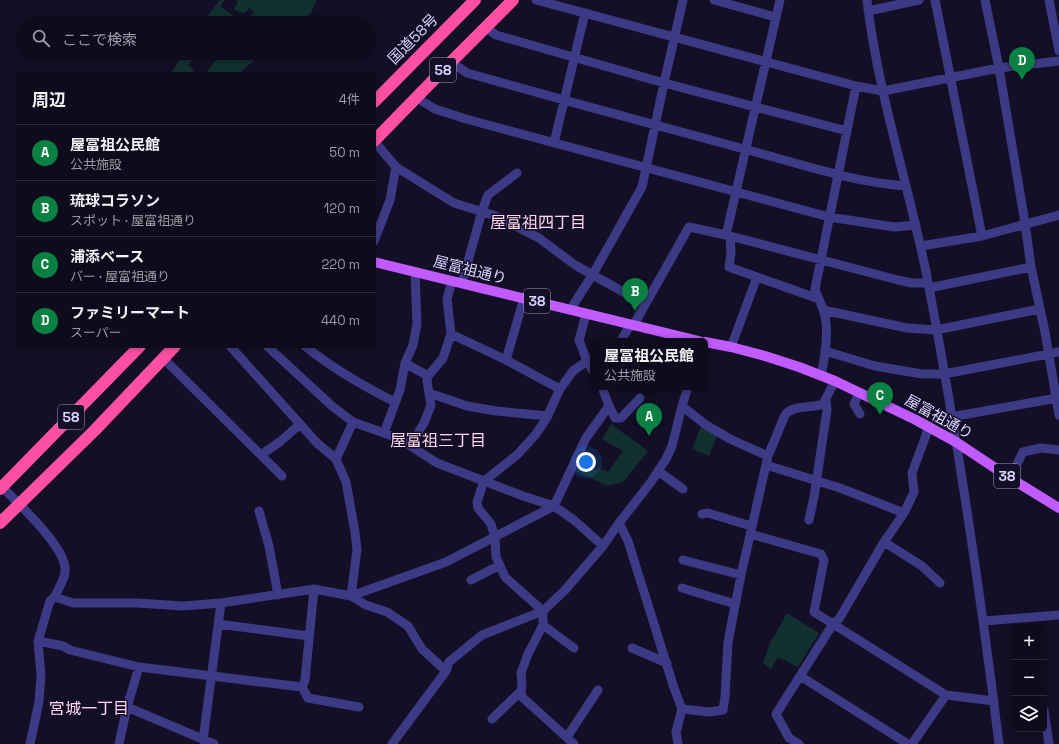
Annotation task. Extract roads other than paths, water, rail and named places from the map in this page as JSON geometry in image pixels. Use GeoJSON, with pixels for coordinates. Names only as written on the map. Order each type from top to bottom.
{"type":"FeatureCollection","features":[{"type":"Feature","properties":{"kind":"highway","name":"国道58号"},"geometry":{"type":"LineString","coordinates":[[376,100],[475,0]]}},
{"type":"Feature","properties":{"kind":"highway","name":"58"},"geometry":{"type":"LineString","coordinates":[[376,139],[512,0]]}},
{"type":"Feature","properties":{"kind":"highway","name":"58"},"geometry":{"type":"LineString","coordinates":[[1,488],[138,348]]}},
{"type":"Feature","properties":{"kind":"highway","name":"58"},"geometry":{"type":"LineString","coordinates":[[0,523],[95,430],[173,348]]}},
{"type":"Feature","properties":{"kind":"main road","name":"屋富祖通り"},"geometry":{"type":"LineString","coordinates":[[376,262],[686,338]]}},
{"type":"Feature","properties":{"kind":"main road","name":"屋富祖通り"},"geometry":{"type":"LineString","coordinates":[[708,343],[766,356],[821,375],[930,427],[1059,508]]}},
{"type":"Feature","properties":{"kind":"street"},"geometry":{"type":"LineString","coordinates":[[536,0],[856,86],[883,91],[999,68],[1059,61]]}},
{"type":"Feature","properties":{"kind":"street"},"geometry":{"type":"LineString","coordinates":[[570,310],[593,274],[642,187],[683,0]]}},
{"type":"Feature","properties":{"kind":"street"},"geometry":{"type":"LineString","coordinates":[[714,0],[775,17]]}},
{"type":"Feature","properties":{"kind":"street"},"geometry":{"type":"LineString","coordinates":[[780,0],[735,192],[728,236],[731,253],[729,267],[819,299]]}},
{"type":"Feature","properties":{"kind":"street"},"geometry":{"type":"LineString","coordinates":[[867,0],[883,91],[921,246],[952,417],[984,621],[999,744]]}},
{"type":"Feature","properties":{"kind":"street"},"geometry":{"type":"LineString","coordinates":[[868,11],[919,0]]}},
{"type":"Feature","properties":{"kind":"street"},"geometry":{"type":"LineString","coordinates":[[934,0],[982,236]]}},
{"type":"Feature","properties":{"kind":"street"},"geometry":{"type":"LineString","coordinates":[[985,0],[999,68],[1031,267],[1059,415]]}},
{"type":"Feature","properties":{"kind":"street"},"geometry":{"type":"LineString","coordinates":[[1049,0],[1059,51]]}},
{"type":"Feature","properties":{"kind":"street"},"geometry":{"type":"LineString","coordinates":[[554,143],[585,13]]}},
{"type":"Feature","properties":{"kind":"street"},"geometry":{"type":"LineString","coordinates":[[485,27],[496,35],[574,58],[847,131]]}},
{"type":"Feature","properties":{"kind":"street"},"geometry":{"type":"LineString","coordinates":[[451,62],[467,73],[655,126],[838,174],[886,184],[906,186]]}},
{"type":"Feature","properties":{"kind":"street"},"geometry":{"type":"LineString","coordinates":[[821,375],[825,351],[825,315],[815,289],[856,86]]}},
{"type":"Feature","properties":{"kind":"street"},"geometry":{"type":"LineString","coordinates":[[417,98],[428,106],[451,115],[829,217],[894,227],[916,225]]}},
{"type":"Feature","properties":{"kind":"street"},"geometry":{"type":"LineString","coordinates":[[376,143],[396,167],[454,203],[496,216],[540,238],[575,265],[645,304]]}},
{"type":"Feature","properties":{"kind":"street"},"geometry":{"type":"LineString","coordinates":[[376,236],[390,200],[396,167]]}},
{"type":"Feature","properties":{"kind":"street"},"geometry":{"type":"LineString","coordinates":[[410,446],[424,424],[431,405],[427,381],[428,376],[443,358],[451,334],[448,299],[457,282],[488,195],[517,173]]}},
{"type":"Feature","properties":{"kind":"street"},"geometry":{"type":"LineString","coordinates":[[921,246],[982,236],[1025,223],[1059,215]]}},
{"type":"Feature","properties":{"kind":"street"},"geometry":{"type":"LineString","coordinates":[[623,338],[645,304],[689,227],[898,280],[928,285],[1031,267]]}},
{"type":"Feature","properties":{"kind":"street"},"geometry":{"type":"LineString","coordinates":[[384,433],[400,390],[405,363],[413,345],[417,324],[415,272]]}},
{"type":"Feature","properties":{"kind":"street"},"geometry":{"type":"LineString","coordinates":[[731,347],[757,277]]}},
{"type":"Feature","properties":{"kind":"street"},"geometry":{"type":"LineString","coordinates":[[506,360],[524,298]]}},
{"type":"Feature","properties":{"kind":"street"},"geometry":{"type":"LineString","coordinates":[[823,310],[907,328],[936,330],[1040,309]]}},
{"type":"Feature","properties":{"kind":"street"},"geometry":{"type":"LineString","coordinates":[[586,314],[579,340],[590,363]]}},
{"type":"Feature","properties":{"kind":"street"},"geometry":{"type":"LineString","coordinates":[[451,334],[506,360],[560,389]]}},
{"type":"Feature","properties":{"kind":"street"},"geometry":{"type":"LineString","coordinates":[[232,348],[317,443],[336,459],[346,482],[355,532],[356,550],[351,596]]}},
{"type":"Feature","properties":{"kind":"street"},"geometry":{"type":"LineString","coordinates":[[269,348],[332,406],[353,422],[398,438],[437,463],[484,482],[554,506],[574,520],[603,546]]}},
{"type":"Feature","properties":{"kind":"street"},"geometry":{"type":"LineString","coordinates":[[307,348],[324,362],[362,385],[395,402]]}},
{"type":"Feature","properties":{"kind":"street"},"geometry":{"type":"LineString","coordinates":[[825,351],[874,366],[922,374],[944,374],[1059,352]]}},
{"type":"Feature","properties":{"kind":"street"},"geometry":{"type":"LineString","coordinates":[[163,358],[282,476]]}},
{"type":"Feature","properties":{"kind":"street"},"geometry":{"type":"LineString","coordinates":[[405,363],[428,376]]}},
{"type":"Feature","properties":{"kind":"street"},"geometry":{"type":"LineString","coordinates":[[590,365],[573,371],[560,389],[548,416],[536,434],[517,455],[484,482],[477,502],[478,508],[491,524],[495,538],[496,557],[505,576],[543,611],[543,625],[528,654],[521,673],[522,697],[570,741],[598,690]]}},
{"type":"Feature","properties":{"kind":"street"},"geometry":{"type":"LineString","coordinates":[[682,709],[709,712],[723,710],[728,642],[750,530],[767,460],[788,411],[823,404],[835,382]]}},
{"type":"Feature","properties":{"kind":"street"},"geometry":{"type":"LineString","coordinates":[[603,390],[615,418],[620,418],[640,398]]}},
{"type":"Feature","properties":{"kind":"street"},"geometry":{"type":"LineString","coordinates":[[392,744],[446,671],[449,662],[482,635],[543,611],[565,590],[603,546],[651,482],[672,446],[687,390]]}},
{"type":"Feature","properties":{"kind":"street"},"geometry":{"type":"LineString","coordinates":[[429,393],[467,406],[496,411],[548,416]]}},
{"type":"Feature","properties":{"kind":"street"},"geometry":{"type":"LineString","coordinates":[[859,393],[854,404],[860,414]]}},
{"type":"Feature","properties":{"kind":"street"},"geometry":{"type":"LineString","coordinates":[[952,417],[1057,398]]}},
{"type":"Feature","properties":{"kind":"street"},"geometry":{"type":"LineString","coordinates":[[809,520],[814,497],[827,410],[826,401]]}},
{"type":"Feature","properties":{"kind":"street"},"geometry":{"type":"LineString","coordinates":[[351,596],[446,562],[495,538],[554,506],[586,438],[609,406]]}},
{"type":"Feature","properties":{"kind":"street"},"geometry":{"type":"LineString","coordinates":[[682,406],[706,425],[767,460],[816,481],[840,488],[904,513]]}},
{"type":"Feature","properties":{"kind":"street"},"geometry":{"type":"LineString","coordinates":[[336,459],[353,422]]}},
{"type":"Feature","properties":{"kind":"street"},"geometry":{"type":"LineString","coordinates":[[261,455],[281,441],[300,424]]}},
{"type":"Feature","properties":{"kind":"street"},"geometry":{"type":"LineString","coordinates":[[799,744],[789,738],[776,714],[833,624],[839,619],[884,542],[904,513],[914,492],[912,473],[930,427]]}},
{"type":"Feature","properties":{"kind":"street"},"geometry":{"type":"LineString","coordinates":[[1010,478],[1023,452],[1041,448],[1059,450]]}},
{"type":"Feature","properties":{"kind":"street"},"geometry":{"type":"LineString","coordinates":[[658,471],[683,489]]}},
{"type":"Feature","properties":{"kind":"street"},"geometry":{"type":"LineString","coordinates":[[1,488],[19,504],[60,552],[63,558],[65,573],[55,597],[50,601],[38,641],[41,676],[39,702],[30,744]]}},
{"type":"Feature","properties":{"kind":"street"},"geometry":{"type":"LineString","coordinates":[[259,511],[269,546],[278,595]]}},
{"type":"Feature","properties":{"kind":"street"},"geometry":{"type":"LineString","coordinates":[[702,514],[708,513],[750,530],[822,554],[824,560],[814,612],[946,695],[994,701]]}},
{"type":"Feature","properties":{"kind":"street"},"geometry":{"type":"LineString","coordinates":[[619,523],[628,541],[682,709],[676,732],[678,744]]}},
{"type":"Feature","properties":{"kind":"street"},"geometry":{"type":"LineString","coordinates":[[884,542],[922,566],[940,583]]}},
{"type":"Feature","properties":{"kind":"street"},"geometry":{"type":"LineString","coordinates":[[683,560],[741,575]]}},
{"type":"Feature","properties":{"kind":"street"},"geometry":{"type":"LineString","coordinates":[[471,580],[500,565]]}},
{"type":"Feature","properties":{"kind":"street"},"geometry":{"type":"LineString","coordinates":[[682,588],[735,604]]}},
{"type":"Feature","properties":{"kind":"street"},"geometry":{"type":"LineString","coordinates":[[55,597],[73,603],[137,603],[183,606],[221,603],[314,589],[351,596],[366,605],[387,612],[408,626],[422,649],[446,671]]}},
{"type":"Feature","properties":{"kind":"street"},"geometry":{"type":"LineString","coordinates":[[302,687],[305,680],[314,589]]}},
{"type":"Feature","properties":{"kind":"street"},"geometry":{"type":"LineString","coordinates":[[203,740],[221,603]]}},
{"type":"Feature","properties":{"kind":"street"},"geometry":{"type":"LineString","coordinates":[[984,621],[1059,615]]}},
{"type":"Feature","properties":{"kind":"street"},"geometry":{"type":"LineString","coordinates":[[1030,617],[1031,624]]}},
{"type":"Feature","properties":{"kind":"street"},"geometry":{"type":"LineString","coordinates":[[218,624],[309,636]]}},
{"type":"Feature","properties":{"kind":"street"},"geometry":{"type":"LineString","coordinates":[[543,625],[574,648]]}},
{"type":"Feature","properties":{"kind":"street"},"geometry":{"type":"LineString","coordinates":[[38,641],[63,646],[70,650],[139,667],[302,687]]}},
{"type":"Feature","properties":{"kind":"street"},"geometry":{"type":"LineString","coordinates":[[632,648],[667,663]]}},
{"type":"Feature","properties":{"kind":"street"},"geometry":{"type":"LineString","coordinates":[[119,744],[127,708],[139,667]]}},
{"type":"Feature","properties":{"kind":"street"},"geometry":{"type":"LineString","coordinates":[[800,676],[908,744]]}},
{"type":"Feature","properties":{"kind":"street"},"geometry":{"type":"LineString","coordinates":[[302,687],[308,698],[359,707]]}},
{"type":"Feature","properties":{"kind":"street"},"geometry":{"type":"LineString","coordinates":[[492,719],[521,691]]}},
{"type":"Feature","properties":{"kind":"street"},"geometry":{"type":"LineString","coordinates":[[912,744],[946,695]]}},
{"type":"Feature","properties":{"kind":"street"},"geometry":{"type":"LineString","coordinates":[[127,708],[214,744]]}},
{"type":"Feature","properties":{"kind":"street"},"geometry":{"type":"LineString","coordinates":[[1047,730],[1049,744]]}},
{"type":"Feature","properties":{"kind":"place","name":"ファミリーマート"},"geometry":{"type":"Point","coordinates":[1022,80]}},
{"type":"Feature","properties":{"kind":"place","name":"琉球コラソン"},"geometry":{"type":"Point","coordinates":[635,311]}},
{"type":"Feature","properties":{"kind":"place","name":"浦添ベース"},"geometry":{"type":"Point","coordinates":[880,415]}},
{"type":"Feature","properties":{"kind":"place","name":"屋冨祖公民館"},"geometry":{"type":"Point","coordinates":[649,436]}},
{"type":"Feature","properties":{"kind":"district","name":"屋富祖四丁目"},"geometry":{"type":"Point","coordinates":[538,222]}},
{"type":"Feature","properties":{"kind":"district","name":"屋富祖三丁目"},"geometry":{"type":"Point","coordinates":[438,440]}},
{"type":"Feature","properties":{"kind":"district","name":"宮城一丁目"},"geometry":{"type":"Point","coordinates":[89,708]}}]}
